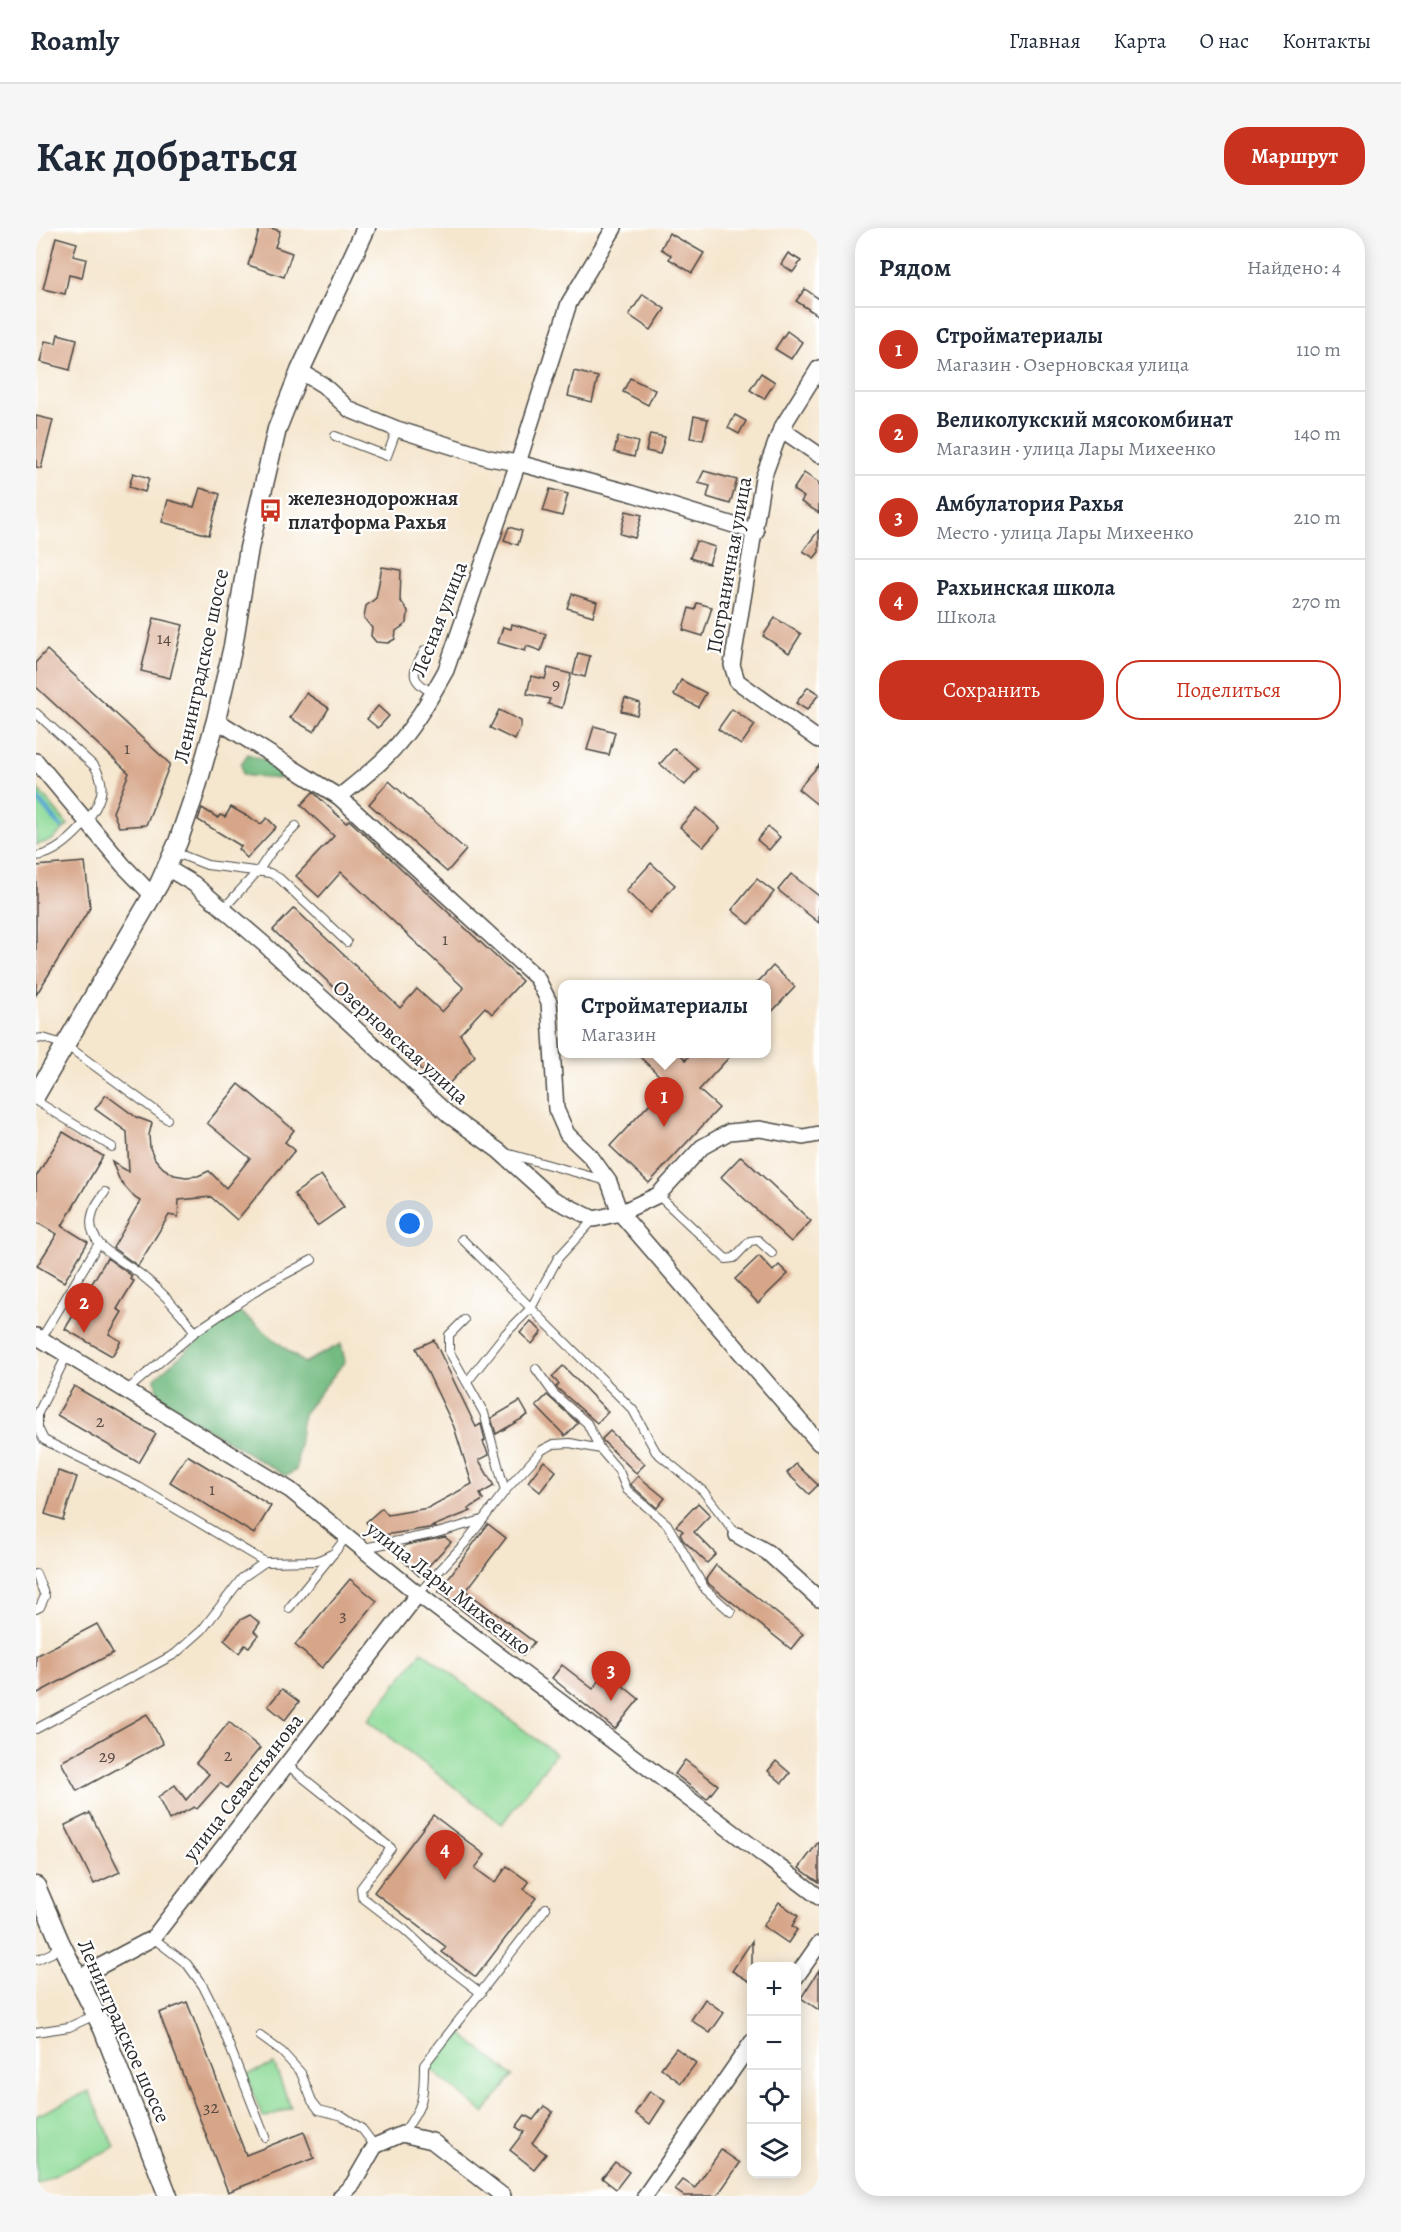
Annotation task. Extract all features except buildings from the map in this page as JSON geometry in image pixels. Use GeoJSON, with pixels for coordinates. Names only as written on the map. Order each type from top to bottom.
{"type":"FeatureCollection","features":[{"type":"Feature","properties":{"kind":"street","name":"Ленинградское шоссе"},"geometry":{"type":"LineString","coordinates":[[36,1095],[170,860],[195,793],[216,720],[233,646],[258,506],[277,429],[300,371],[366,228]]}},
{"type":"Feature","properties":{"kind":"street","name":"Лесная улица"},"geometry":{"type":"LineString","coordinates":[[339,797],[399,744],[446,670],[518,463],[569,303],[614,228]]}},
{"type":"Feature","properties":{"kind":"street","name":"Пограничная улица"},"geometry":{"type":"LineString","coordinates":[[819,368],[781,429],[763,478],[756,532],[732,665],[737,681],[819,740]]}},
{"type":"Feature","properties":{"kind":"street"},"geometry":{"type":"LineString","coordinates":[[300,371],[323,385],[350,410],[397,429],[489,458],[518,463],[627,492],[756,532]]}},
{"type":"Feature","properties":{"kind":"street"},"geometry":{"type":"LineString","coordinates":[[781,429],[819,455]]}},
{"type":"Feature","properties":{"kind":"street"},"geometry":{"type":"LineString","coordinates":[[216,720],[339,797],[537,978],[552,1004],[555,1109],[567,1134],[591,1157],[609,1182],[620,1213],[819,1443]]}},
{"type":"Feature","properties":{"kind":"street"},"geometry":{"type":"LineString","coordinates":[[36,761],[135,879],[152,895]]}},
{"type":"Feature","properties":{"kind":"street","name":"Озерновская улица"},"geometry":{"type":"LineString","coordinates":[[170,860],[188,880],[273,952],[450,1116],[499,1151],[551,1198],[594,1219]]}},
{"type":"Feature","properties":{"kind":"street"},"geometry":{"type":"LineString","coordinates":[[594,1219],[620,1213],[658,1195],[702,1147],[729,1132],[760,1129],[803,1137],[819,1134]]}},
{"type":"Feature","properties":{"kind":"street","name":"улица Лары Михеенко"},"geometry":{"type":"LineString","coordinates":[[39,1338],[290,1490],[418,1594],[819,1897]]}},
{"type":"Feature","properties":{"kind":"street"},"geometry":{"type":"LineString","coordinates":[[737,1535],[766,1552],[819,1599]]}},
{"type":"Feature","properties":{"kind":"street","name":"улица Севастьянова"},"geometry":{"type":"LineString","coordinates":[[78,1978],[153,1938],[418,1594]]}},
{"type":"Feature","properties":{"kind":"street","name":"Ленинградское шоссе"},"geometry":{"type":"LineString","coordinates":[[37,1891],[96,2014],[168,2196]]}},
{"type":"Feature","properties":{"kind":"street"},"geometry":{"type":"LineString","coordinates":[[801,1970],[819,1944]]}},
{"type":"Feature","properties":{"kind":"street"},"geometry":{"type":"LineString","coordinates":[[645,2196],[747,2049]]}},
{"type":"Feature","properties":{"kind":"street"},"geometry":{"type":"LineString","coordinates":[[341,2196],[353,2184],[375,2146],[402,2134],[432,2141],[503,2196]]}},
{"type":"Feature","properties":{"kind":"lane"},"geometry":{"type":"LineString","coordinates":[[335,436],[387,456],[397,429]]}},
{"type":"Feature","properties":{"kind":"lane"},"geometry":{"type":"LineString","coordinates":[[425,650],[414,668],[414,677],[418,684],[433,693]]}},
{"type":"Feature","properties":{"kind":"lane"},"geometry":{"type":"LineString","coordinates":[[36,713],[95,767],[101,779],[101,792],[95,809],[86,820],[56,850],[36,856]]}},
{"type":"Feature","properties":{"kind":"lane"},"geometry":{"type":"LineString","coordinates":[[223,909],[296,826]]}},
{"type":"Feature","properties":{"kind":"lane"},"geometry":{"type":"LineString","coordinates":[[170,860],[237,871],[259,870],[270,873],[279,878],[347,942]]}},
{"type":"Feature","properties":{"kind":"lane"},"geometry":{"type":"LineString","coordinates":[[36,1039],[43,1038],[66,1045],[167,1119]]}},
{"type":"Feature","properties":{"kind":"lane"},"geometry":{"type":"LineString","coordinates":[[36,1101],[112,1147]]}},
{"type":"Feature","properties":{"kind":"lane"},"geometry":{"type":"LineString","coordinates":[[499,1151],[609,1182]]}},
{"type":"Feature","properties":{"kind":"lane"},"geometry":{"type":"LineString","coordinates":[[105,1192],[92,1213],[92,1229],[99,1243],[112,1256],[140,1273],[176,1307],[195,1332]]}},
{"type":"Feature","properties":{"kind":"lane"},"geometry":{"type":"LineString","coordinates":[[658,1195],[726,1258],[734,1258],[750,1241],[758,1240],[772,1253]]}},
{"type":"Feature","properties":{"kind":"lane"},"geometry":{"type":"LineString","coordinates":[[467,1382],[505,1334],[531,1308],[558,1258],[594,1219]]}},
{"type":"Feature","properties":{"kind":"lane"},"geometry":{"type":"LineString","coordinates":[[462,1239],[633,1410],[656,1452],[703,1491],[737,1535]]}},
{"type":"Feature","properties":{"kind":"lane"},"geometry":{"type":"LineString","coordinates":[[39,1338],[99,1243]]}},
{"type":"Feature","properties":{"kind":"lane"},"geometry":{"type":"LineString","coordinates":[[126,1391],[195,1332],[265,1285],[312,1260]]}},
{"type":"Feature","properties":{"kind":"lane"},"geometry":{"type":"LineString","coordinates":[[464,1320],[449,1335],[449,1351],[484,1413],[505,1491]]}},
{"type":"Feature","properties":{"kind":"lane"},"geometry":{"type":"LineString","coordinates":[[67,1355],[39,1413],[37,1429],[44,1440],[139,1487],[265,1562],[317,1561],[334,1553]]}},
{"type":"Feature","properties":{"kind":"lane"},"geometry":{"type":"LineString","coordinates":[[536,1368],[554,1394],[587,1424],[600,1449],[619,1471],[627,1490],[667,1524],[705,1589],[731,1612]]}},
{"type":"Feature","properties":{"kind":"lane"},"geometry":{"type":"LineString","coordinates":[[418,1594],[465,1543],[505,1491],[542,1450],[554,1444],[570,1443],[600,1449]]}},
{"type":"Feature","properties":{"kind":"lane"},"geometry":{"type":"LineString","coordinates":[[364,1548],[437,1533],[482,1520]]}},
{"type":"Feature","properties":{"kind":"lane"},"geometry":{"type":"LineString","coordinates":[[289,1608],[348,1535]]}},
{"type":"Feature","properties":{"kind":"lane"},"geometry":{"type":"LineString","coordinates":[[36,1729],[175,1654],[202,1630],[242,1578],[265,1562]]}},
{"type":"Feature","properties":{"kind":"lane"},"geometry":{"type":"LineString","coordinates":[[36,1574],[45,1596],[40,1607],[36,1609]]}},
{"type":"Feature","properties":{"kind":"lane"},"geometry":{"type":"LineString","coordinates":[[286,1764],[391,1848],[361,1888],[362,1897],[405,1930],[435,1959],[481,1993]]}},
{"type":"Feature","properties":{"kind":"lane"},"geometry":{"type":"LineString","coordinates":[[402,2134],[418,2114],[424,2091],[424,2065],[546,1908]]}},
{"type":"Feature","properties":{"kind":"lane"},"geometry":{"type":"LineString","coordinates":[[153,1938],[187,1964],[203,1986],[217,2014],[265,2137]]}},
{"type":"Feature","properties":{"kind":"lane"},"geometry":{"type":"LineString","coordinates":[[36,1960],[52,1953],[60,1942]]}},
{"type":"Feature","properties":{"kind":"lane"},"geometry":{"type":"LineString","coordinates":[[36,2032],[69,2027],[96,2014]]}},
{"type":"Feature","properties":{"kind":"lane"},"geometry":{"type":"LineString","coordinates":[[260,2036],[282,2052],[301,2073],[312,2101],[319,2110],[342,2116],[362,2129],[375,2146]]}},
{"type":"Feature","properties":{"kind":"green space"},"geometry":{"type":"Polygon","coordinates":[[[248,754],[286,767],[294,773],[278,779],[243,775],[241,764],[248,754]]]}},
{"type":"Feature","properties":{"kind":"green space"},"geometry":{"type":"Polygon","coordinates":[[[36,787],[68,825],[52,840],[36,845],[36,787]]]}},
{"type":"Feature","properties":{"kind":"green space"},"geometry":{"type":"Polygon","coordinates":[[[240,1312],[304,1363],[341,1344],[345,1361],[303,1414],[296,1470],[286,1476],[158,1399],[155,1378],[201,1338],[240,1312]]]}},
{"type":"Feature","properties":{"kind":"green space"},"geometry":{"type":"Polygon","coordinates":[[[422,1651],[555,1754],[502,1824],[368,1720],[422,1651]]]}},
{"type":"Feature","properties":{"kind":"green space"},"geometry":{"type":"Polygon","coordinates":[[[459,2032],[513,2076],[484,2113],[430,2069],[459,2032]]]}},
{"type":"Feature","properties":{"kind":"green space"},"geometry":{"type":"Polygon","coordinates":[[[274,2064],[291,2108],[263,2118],[246,2075],[274,2064]]]}},
{"type":"Feature","properties":{"kind":"green space"},"geometry":{"type":"Polygon","coordinates":[[[89,2091],[115,2147],[36,2184],[36,2116],[89,2091]]]}},
{"type":"Feature","properties":{"kind":"waterway"},"geometry":{"type":"LineString","coordinates":[[36,797],[61,827]]}},
{"type":"Feature","properties":{"kind":"place","name":"железнодорожная платформа Рахья"},"geometry":{"type":"Point","coordinates":[270,510]}},
{"type":"Feature","properties":{"kind":"place","name":"Стройматериалы"},"geometry":{"type":"Point","coordinates":[664,1127]}},
{"type":"Feature","properties":{"kind":"place","name":"Великолукский мясокомбинат"},"geometry":{"type":"Point","coordinates":[84,1333]}},
{"type":"Feature","properties":{"kind":"place","name":"Амбулатория Рахья"},"geometry":{"type":"Point","coordinates":[611,1701]}},
{"type":"Feature","properties":{"kind":"place","name":"Рахьинская школа"},"geometry":{"type":"Point","coordinates":[445,1880]}}]}
